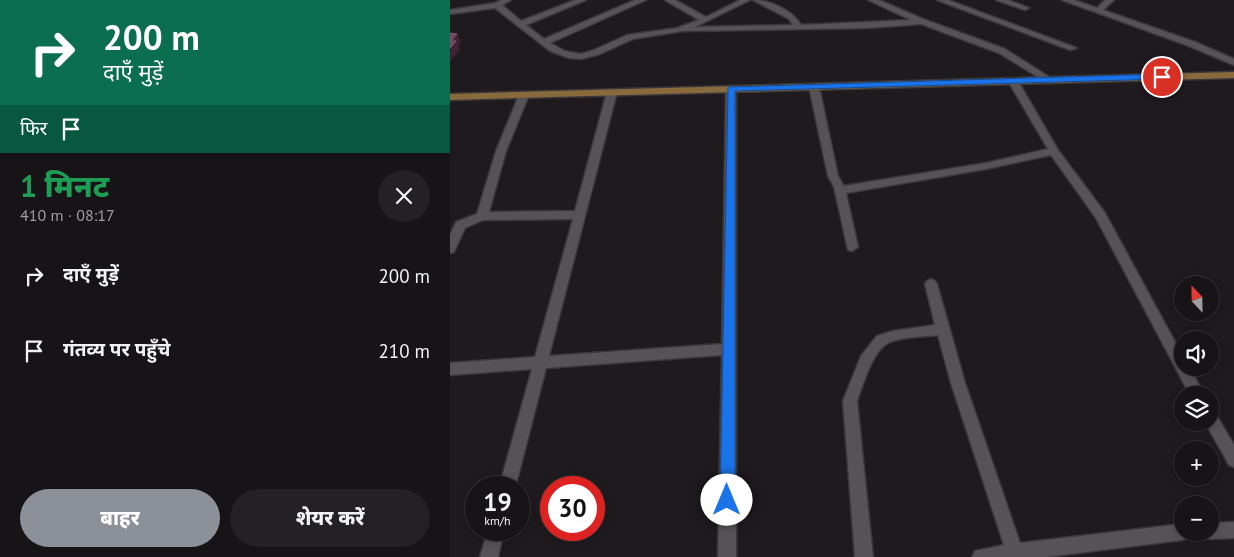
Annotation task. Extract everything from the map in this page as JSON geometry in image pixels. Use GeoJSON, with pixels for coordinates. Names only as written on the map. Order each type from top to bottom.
{"type":"FeatureCollection","features":[{"type":"Feature","properties":{"kind":"main road"},"geometry":{"type":"LineString","coordinates":[[450,97],[1234,75]]}},
{"type":"Feature","properties":{"kind":"street"},"geometry":{"type":"LineString","coordinates":[[452,14],[462,0]]}},
{"type":"Feature","properties":{"kind":"street"},"geometry":{"type":"LineString","coordinates":[[452,14],[497,5],[507,0]]}},
{"type":"Feature","properties":{"kind":"street"},"geometry":{"type":"LineString","coordinates":[[522,24],[582,0]]}},
{"type":"Feature","properties":{"kind":"street"},"geometry":{"type":"LineString","coordinates":[[544,42],[642,0]]}},
{"type":"Feature","properties":{"kind":"street"},"geometry":{"type":"LineString","coordinates":[[668,0],[704,19]]}},
{"type":"Feature","properties":{"kind":"street"},"geometry":{"type":"LineString","coordinates":[[679,30],[746,0]]}},
{"type":"Feature","properties":{"kind":"street"},"geometry":{"type":"LineString","coordinates":[[757,0],[792,17],[798,27]]}},
{"type":"Feature","properties":{"kind":"street"},"geometry":{"type":"LineString","coordinates":[[872,0],[921,22],[1002,51],[1049,80]]}},
{"type":"Feature","properties":{"kind":"street"},"geometry":{"type":"LineString","coordinates":[[941,0],[1072,48]]}},
{"type":"Feature","properties":{"kind":"street"},"geometry":{"type":"LineString","coordinates":[[1000,0],[1025,8]]}},
{"type":"Feature","properties":{"kind":"street"},"geometry":{"type":"LineString","coordinates":[[1066,0],[1192,44],[1234,62]]}},
{"type":"Feature","properties":{"kind":"street"},"geometry":{"type":"LineString","coordinates":[[1098,10],[1110,0]]}},
{"type":"Feature","properties":{"kind":"street"},"geometry":{"type":"LineString","coordinates":[[497,5],[544,42],[562,53],[574,56],[603,51],[629,37],[679,30],[868,26],[921,22]]}},
{"type":"Feature","properties":{"kind":"street"},"geometry":{"type":"LineString","coordinates":[[1013,81],[1054,151],[1101,216],[1192,386]]}},
{"type":"Feature","properties":{"kind":"street"},"geometry":{"type":"LineString","coordinates":[[814,87],[832,176],[840,190],[852,247]]}},
{"type":"Feature","properties":{"kind":"street"},"geometry":{"type":"LineString","coordinates":[[727,557],[731,89]]}},
{"type":"Feature","properties":{"kind":"street"},"geometry":{"type":"LineString","coordinates":[[510,476],[612,92]]}},
{"type":"Feature","properties":{"kind":"street"},"geometry":{"type":"LineString","coordinates":[[482,216],[501,150],[524,95]]}},
{"type":"Feature","properties":{"kind":"street"},"geometry":{"type":"LineString","coordinates":[[840,190],[986,166],[1054,151]]}},
{"type":"Feature","properties":{"kind":"street"},"geometry":{"type":"LineString","coordinates":[[450,249],[455,226],[482,216],[580,215]]}},
{"type":"Feature","properties":{"kind":"street"},"geometry":{"type":"LineString","coordinates":[[931,284],[958,384],[1015,552]]}},
{"type":"Feature","properties":{"kind":"street"},"geometry":{"type":"LineString","coordinates":[[864,557],[850,401],[858,377],[870,354],[883,339],[943,329]]}},
{"type":"Feature","properties":{"kind":"street"},"geometry":{"type":"LineString","coordinates":[[450,369],[728,349]]}},
{"type":"Feature","properties":{"kind":"street"},"geometry":{"type":"LineString","coordinates":[[1217,431],[1234,460]]}},
{"type":"Feature","properties":{"kind":"street"},"geometry":{"type":"LineString","coordinates":[[1219,531],[1234,530]]}},
{"type":"Feature","properties":{"kind":"street"},"geometry":{"type":"LineString","coordinates":[[981,557],[1174,533]]}},
{"type":"Feature","properties":{"kind":"street"},"geometry":{"type":"LineString","coordinates":[[489,557],[493,541]]}},
{"type":"Feature","properties":{"kind":"building"},"geometry":{"type":"Polygon","coordinates":[[[450,33],[457,34],[451,41],[456,41],[450,48],[450,33]]]}},
{"type":"Feature","properties":{"kind":"route"},"geometry":{"type":"LineString","coordinates":[[727,500],[731,89],[1162,77]]}}]}
